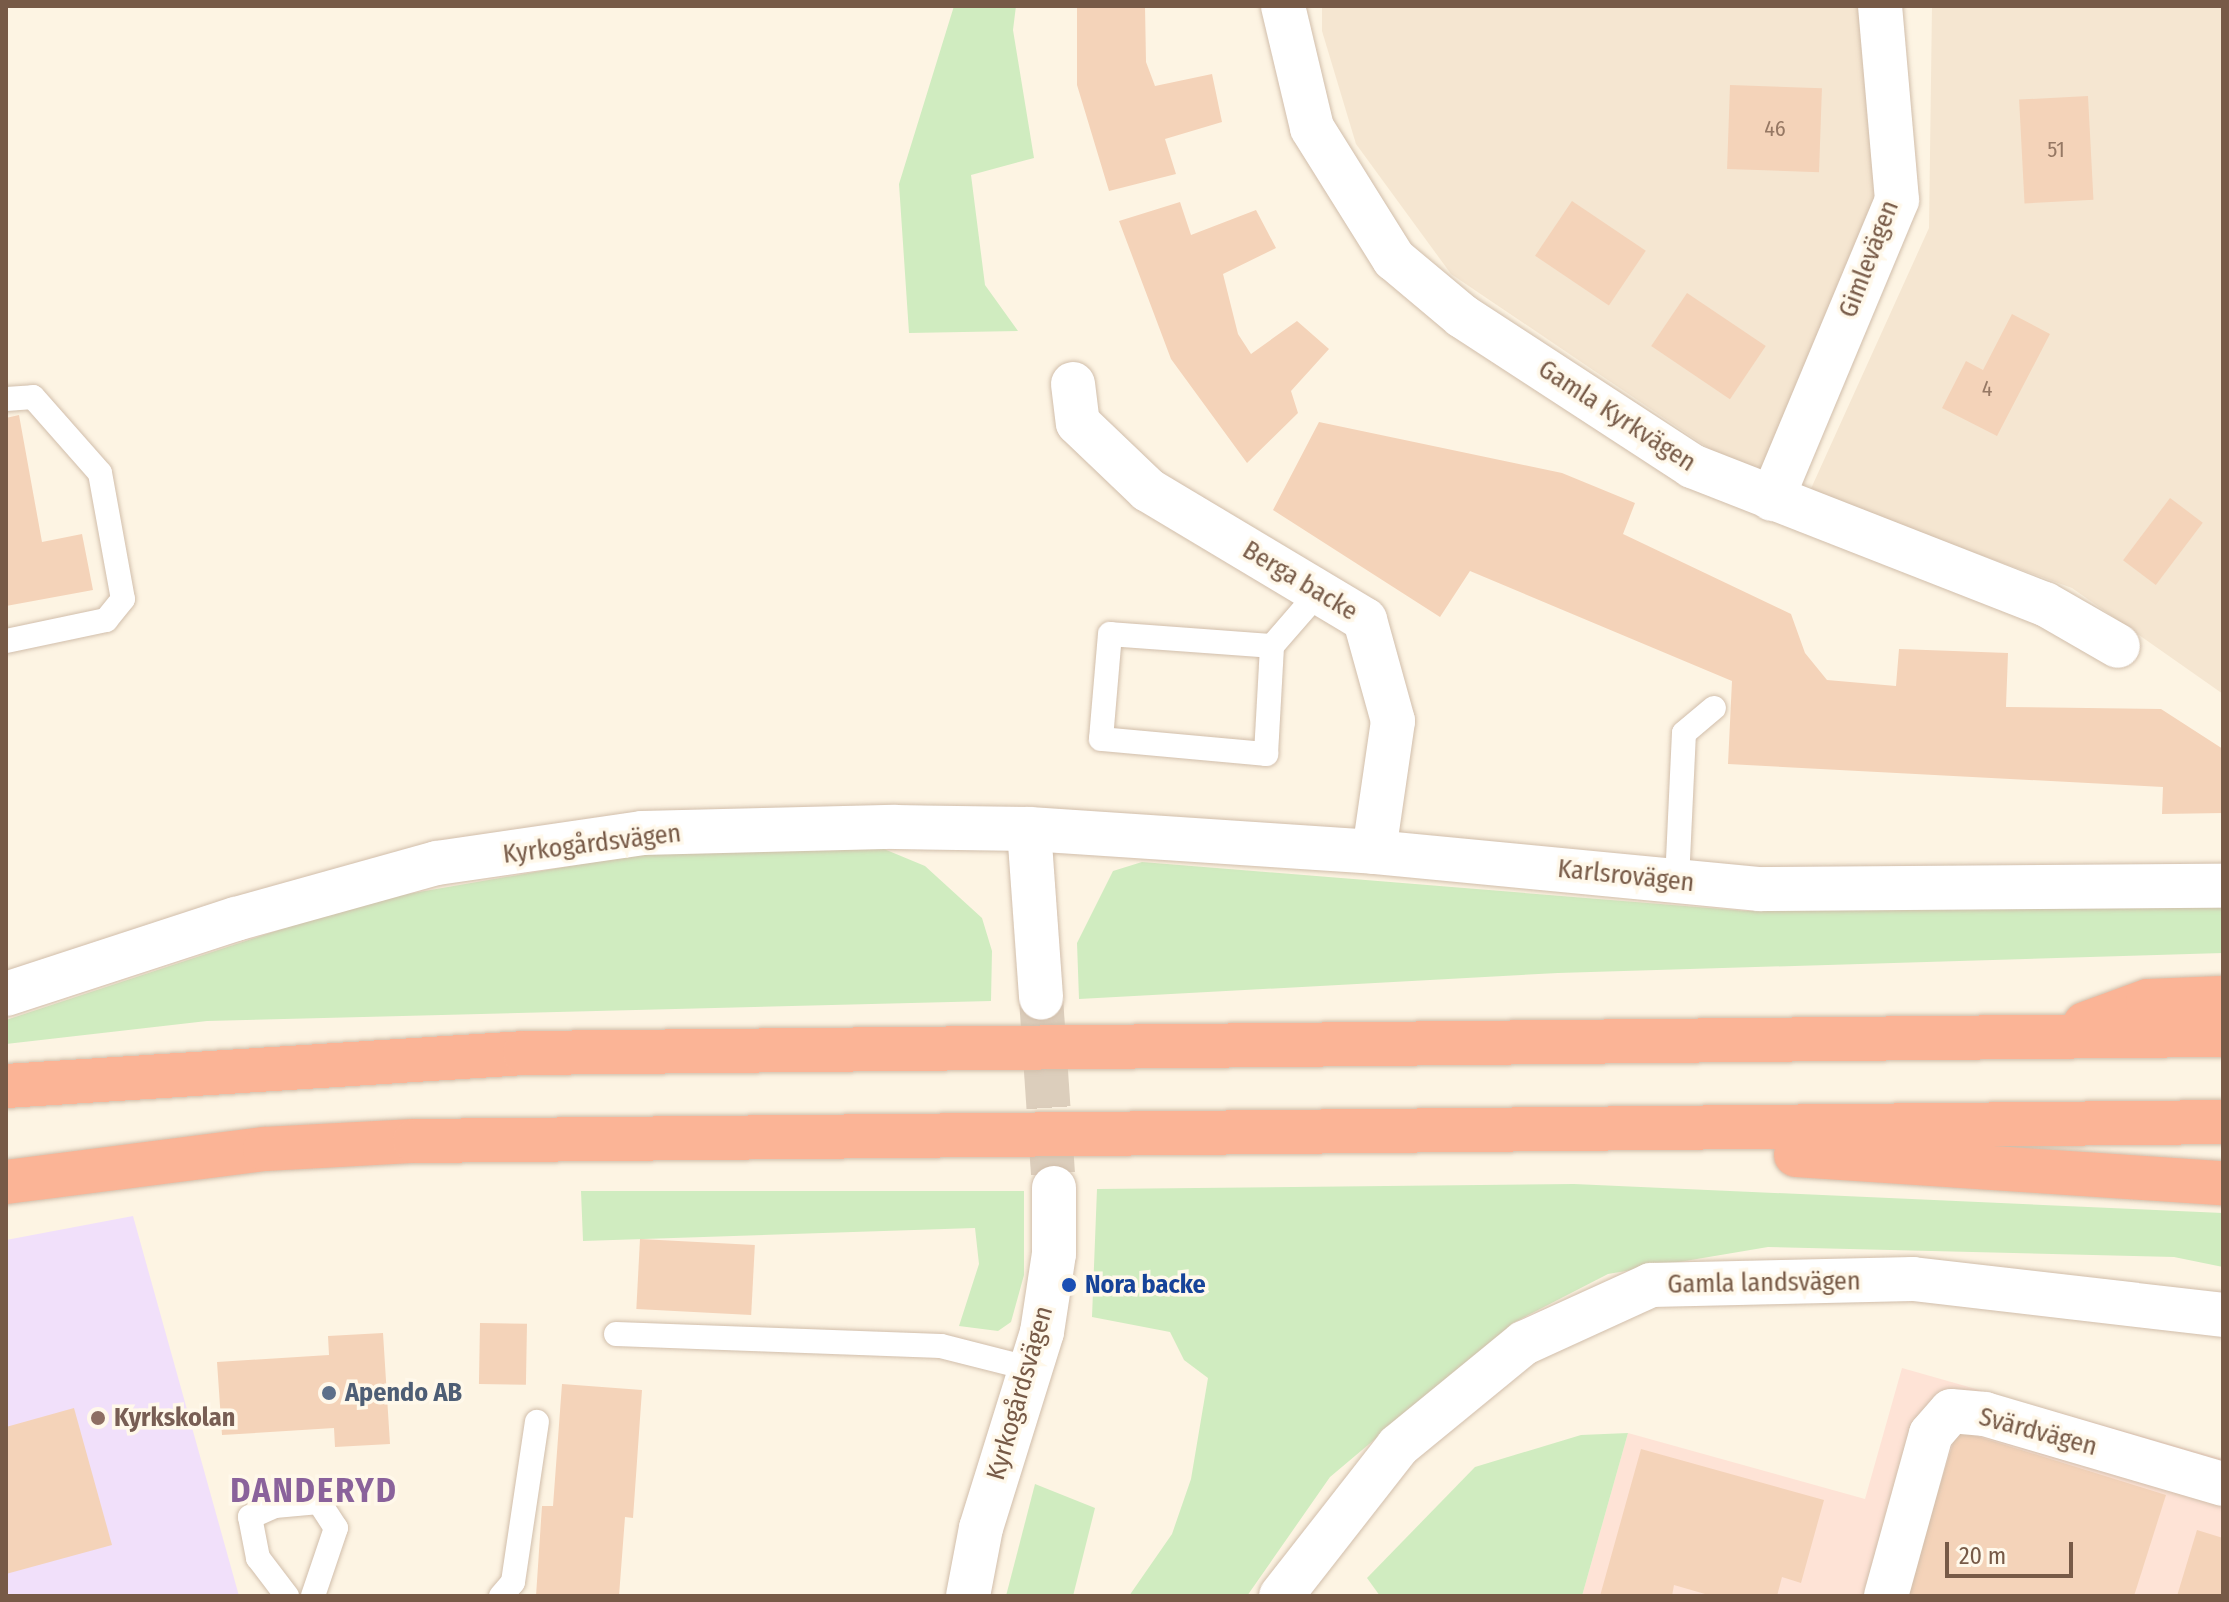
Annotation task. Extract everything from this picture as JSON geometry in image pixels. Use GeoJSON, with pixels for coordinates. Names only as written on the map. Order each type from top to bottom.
{"type":"FeatureCollection","features":[{"type":"Feature","properties":{"kind":"highway"},"geometry":{"type":"LineString","coordinates":[[2057,1034],[2148,1001],[2223,998]]}},
{"type":"Feature","properties":{"kind":"highway"},"geometry":{"type":"LineString","coordinates":[[6,1086],[525,1053],[2057,1034],[2223,1035]]}},
{"type":"Feature","properties":{"kind":"highway"},"geometry":{"type":"LineString","coordinates":[[6,1182],[265,1149],[415,1141],[1575,1133],[2223,1122]]}},
{"type":"Feature","properties":{"kind":"highway"},"geometry":{"type":"LineString","coordinates":[[1575,1133],[1773,1153],[2223,1183]]}},
{"type":"Feature","properties":{"kind":"street","name":"Gamla Kyrkvägen"},"geometry":{"type":"LineString","coordinates":[[1283,6],[1312,128],[1394,259],[1462,316],[1692,466],[2045,604],[2118,646]]}},
{"type":"Feature","properties":{"kind":"street","name":"Gimlevägen"},"geometry":{"type":"LineString","coordinates":[[1772,499],[1897,200],[1880,6]]}},
{"type":"Feature","properties":{"kind":"street","name":"Berga backe"},"geometry":{"type":"LineString","coordinates":[[1073,384],[1078,423],[1148,490],[1365,620],[1393,721],[1374,852]]}},
{"type":"Feature","properties":{"kind":"street","name":"Karlsrovägen"},"geometry":{"type":"LineString","coordinates":[[1029,829],[1374,852],[1759,889],[2223,886]]}},
{"type":"Feature","properties":{"kind":"street","name":"Kyrkogårdsvägen"},"geometry":{"type":"LineString","coordinates":[[6,994],[236,919],[437,863],[642,833],[1029,829]]}},
{"type":"Feature","properties":{"kind":"street"},"geometry":{"type":"LineString","coordinates":[[1029,829],[1041,998]]}},
{"type":"Feature","properties":{"kind":"street","name":"Kyrkogårdsvägen"},"geometry":{"type":"LineString","coordinates":[[968,1596],[981,1528],[1031,1369],[1054,1254],[1054,1188]]}},
{"type":"Feature","properties":{"kind":"street","name":"Gamla landsvägen"},"geometry":{"type":"LineString","coordinates":[[1281,1596],[1398,1446],[1524,1343],[1651,1285],[1913,1279],[2223,1315]]}},
{"type":"Feature","properties":{"kind":"street","name":"Svärdvägen"},"geometry":{"type":"LineString","coordinates":[[1886,1596],[1931,1434],[1951,1411],[1985,1414],[2223,1484]]}},
{"type":"Feature","properties":{"kind":"lane"},"geometry":{"type":"LineString","coordinates":[[6,399],[33,397],[100,473],[123,599],[106,620],[6,641]]}},
{"type":"Feature","properties":{"kind":"lane"},"geometry":{"type":"LineString","coordinates":[[1272,646],[1110,634],[1101,739],[1266,754],[1272,646],[1319,592]]}},
{"type":"Feature","properties":{"kind":"lane"},"geometry":{"type":"LineString","coordinates":[[1677,881],[1684,733],[1714,708]]}},
{"type":"Feature","properties":{"kind":"lane"},"geometry":{"type":"LineString","coordinates":[[616,1334],[941,1346],[1031,1369]]}},
{"type":"Feature","properties":{"kind":"lane"},"geometry":{"type":"LineString","coordinates":[[501,1596],[513,1582],[537,1422]]}},
{"type":"Feature","properties":{"kind":"lane"},"geometry":{"type":"LineString","coordinates":[[287,1596],[258,1558],[250,1517],[275,1506],[319,1502],[336,1528],[313,1596]]}},
{"type":"Feature","properties":{"kind":"shaded area"},"geometry":{"type":"Polygon","coordinates":[[[1322,6],[1860,6],[1880,203],[1763,485],[1451,274],[1356,144],[1322,31],[1322,6]]]}},
{"type":"Feature","properties":{"kind":"shaded area"},"geometry":{"type":"Polygon","coordinates":[[[1932,6],[2223,6],[2223,694],[2072,588],[1809,493],[1929,228],[1932,6]]]}},
{"type":"Feature","properties":{"kind":"shaded area","name":"Kyrkskolan"},"geometry":{"type":"Polygon","coordinates":[[[133,1216],[239,1596],[6,1596],[6,1240],[133,1216]]]}},
{"type":"Feature","properties":{"kind":"shaded area"},"geometry":{"type":"Polygon","coordinates":[[[1902,1368],[2223,1459],[2223,1596],[1582,1596],[1628,1433],[1865,1499],[1902,1368]]]}},
{"type":"Feature","properties":{"kind":"green space"},"geometry":{"type":"Polygon","coordinates":[[[954,6],[1016,6],[1013,30],[1034,158],[971,175],[985,285],[1018,331],[909,333],[899,184],[954,6]]]}},
{"type":"Feature","properties":{"kind":"green space"},"geometry":{"type":"Polygon","coordinates":[[[884,849],[925,866],[982,918],[992,951],[991,1001],[207,1021],[6,1044],[6,1020],[367,901],[657,851],[884,849]]]}},
{"type":"Feature","properties":{"kind":"green space"},"geometry":{"type":"Polygon","coordinates":[[[1142,862],[1747,911],[2223,894],[2223,953],[1558,973],[1079,999],[1077,943],[1113,871],[1142,862]]]}},
{"type":"Feature","properties":{"kind":"green space"},"geometry":{"type":"Polygon","coordinates":[[[1574,1184],[2223,1213],[2223,1267],[2174,1257],[1768,1247],[1608,1274],[1513,1323],[1330,1477],[1247,1596],[1129,1596],[1172,1534],[1191,1479],[1208,1378],[1184,1360],[1170,1332],[1092,1317],[1097,1189],[1574,1184]]]}},
{"type":"Feature","properties":{"kind":"green space"},"geometry":{"type":"Polygon","coordinates":[[[581,1191],[1024,1191],[1024,1275],[1011,1322],[998,1331],[959,1326],[979,1264],[975,1228],[583,1241],[581,1191]]]}},
{"type":"Feature","properties":{"kind":"green space"},"geometry":{"type":"Polygon","coordinates":[[[1628,1433],[1582,1596],[1380,1596],[1367,1578],[1475,1467],[1581,1435],[1628,1433]]]}},
{"type":"Feature","properties":{"kind":"green space"},"geometry":{"type":"Polygon","coordinates":[[[1035,1484],[1095,1508],[1073,1596],[1006,1596],[1035,1484]]]}},
{"type":"Feature","properties":{"kind":"building"},"geometry":{"type":"Polygon","coordinates":[[[1077,6],[1145,6],[1146,62],[1155,86],[1212,74],[1222,122],[1165,139],[1176,174],[1109,191],[1077,85],[1077,6]]]}},
{"type":"Feature","properties":{"kind":"building"},"geometry":{"type":"Polygon","coordinates":[[[1730,85],[1822,88],[1819,172],[1727,169],[1730,85]]]}},
{"type":"Feature","properties":{"kind":"building"},"geometry":{"type":"Polygon","coordinates":[[[2088,96],[2093,200],[2025,203],[2019,100],[2088,96]]]}},
{"type":"Feature","properties":{"kind":"building"},"geometry":{"type":"Polygon","coordinates":[[[1572,201],[1646,251],[1609,305],[1535,256],[1572,201]]]}},
{"type":"Feature","properties":{"kind":"building"},"geometry":{"type":"Polygon","coordinates":[[[1180,202],[1191,235],[1256,210],[1276,248],[1223,274],[1238,334],[1251,354],[1297,321],[1329,349],[1291,391],[1298,413],[1247,463],[1171,359],[1119,221],[1180,202]]]}},
{"type":"Feature","properties":{"kind":"building"},"geometry":{"type":"Polygon","coordinates":[[[1687,293],[1766,346],[1730,399],[1651,346],[1687,293]]]}},
{"type":"Feature","properties":{"kind":"building"},"geometry":{"type":"Polygon","coordinates":[[[2012,314],[2050,334],[1997,436],[1942,408],[1966,361],[1983,370],[2012,314]]]}},
{"type":"Feature","properties":{"kind":"building"},"geometry":{"type":"Polygon","coordinates":[[[19,415],[42,542],[82,534],[93,590],[6,606],[6,418],[19,415]]]}},
{"type":"Feature","properties":{"kind":"building"},"geometry":{"type":"Polygon","coordinates":[[[1319,422],[1562,473],[1635,503],[1623,534],[1791,614],[1805,653],[1827,680],[1896,686],[1899,649],[2008,653],[2006,707],[2161,709],[2223,749],[2223,813],[2162,814],[2163,787],[1728,764],[1732,681],[1470,571],[1440,617],[1273,510],[1319,422]]]}},
{"type":"Feature","properties":{"kind":"building"},"geometry":{"type":"Polygon","coordinates":[[[2170,498],[2203,523],[2156,585],[2123,560],[2170,498]]]}},
{"type":"Feature","properties":{"kind":"building"},"geometry":{"type":"Polygon","coordinates":[[[640,1239],[755,1245],[751,1315],[636,1309],[640,1239]]]}},
{"type":"Feature","properties":{"kind":"building"},"geometry":{"type":"Polygon","coordinates":[[[480,1323],[527,1324],[526,1385],[479,1384],[480,1323]]]}},
{"type":"Feature","properties":{"kind":"building"},"geometry":{"type":"Polygon","coordinates":[[[383,1333],[390,1444],[335,1447],[334,1428],[222,1435],[217,1362],[329,1355],[328,1336],[383,1333]]]}},
{"type":"Feature","properties":{"kind":"building"},"geometry":{"type":"Polygon","coordinates":[[[562,1384],[642,1390],[633,1518],[625,1517],[619,1596],[536,1596],[542,1506],[553,1506],[562,1384]]]}},
{"type":"Feature","properties":{"kind":"building"},"geometry":{"type":"Polygon","coordinates":[[[74,1408],[112,1545],[6,1574],[6,1427],[74,1408]]]}},
{"type":"Feature","properties":{"kind":"building"},"geometry":{"type":"Polygon","coordinates":[[[1957,1430],[2166,1495],[2134,1596],[1906,1596],[1957,1430]]]}},
{"type":"Feature","properties":{"kind":"building"},"geometry":{"type":"Polygon","coordinates":[[[1641,1449],[1824,1500],[1801,1583],[1782,1577],[1777,1596],[1712,1596],[1674,1585],[1672,1596],[1600,1596],[1641,1449]]]}},
{"type":"Feature","properties":{"kind":"building"},"geometry":{"type":"Polygon","coordinates":[[[2197,1530],[2223,1538],[2223,1596],[2177,1596],[2197,1530]]]}},
{"type":"Feature","properties":{"kind":"tunnel"},"geometry":{"type":"LineString","coordinates":[[1041,998],[1054,1188]]}},
{"type":"Feature","properties":{"kind":"place","name":"Nora backe"},"geometry":{"type":"Point","coordinates":[1069,1285]}},
{"type":"Feature","properties":{"kind":"place","name":"Apendo AB"},"geometry":{"type":"Point","coordinates":[329,1393]}},
{"type":"Feature","properties":{"kind":"place","name":"Kyrkskolan"},"geometry":{"type":"Point","coordinates":[98,1418]}},
{"type":"Feature","properties":{"kind":"district","name":"DANDERYD"},"geometry":{"type":"Point","coordinates":[314,1491]}}]}
